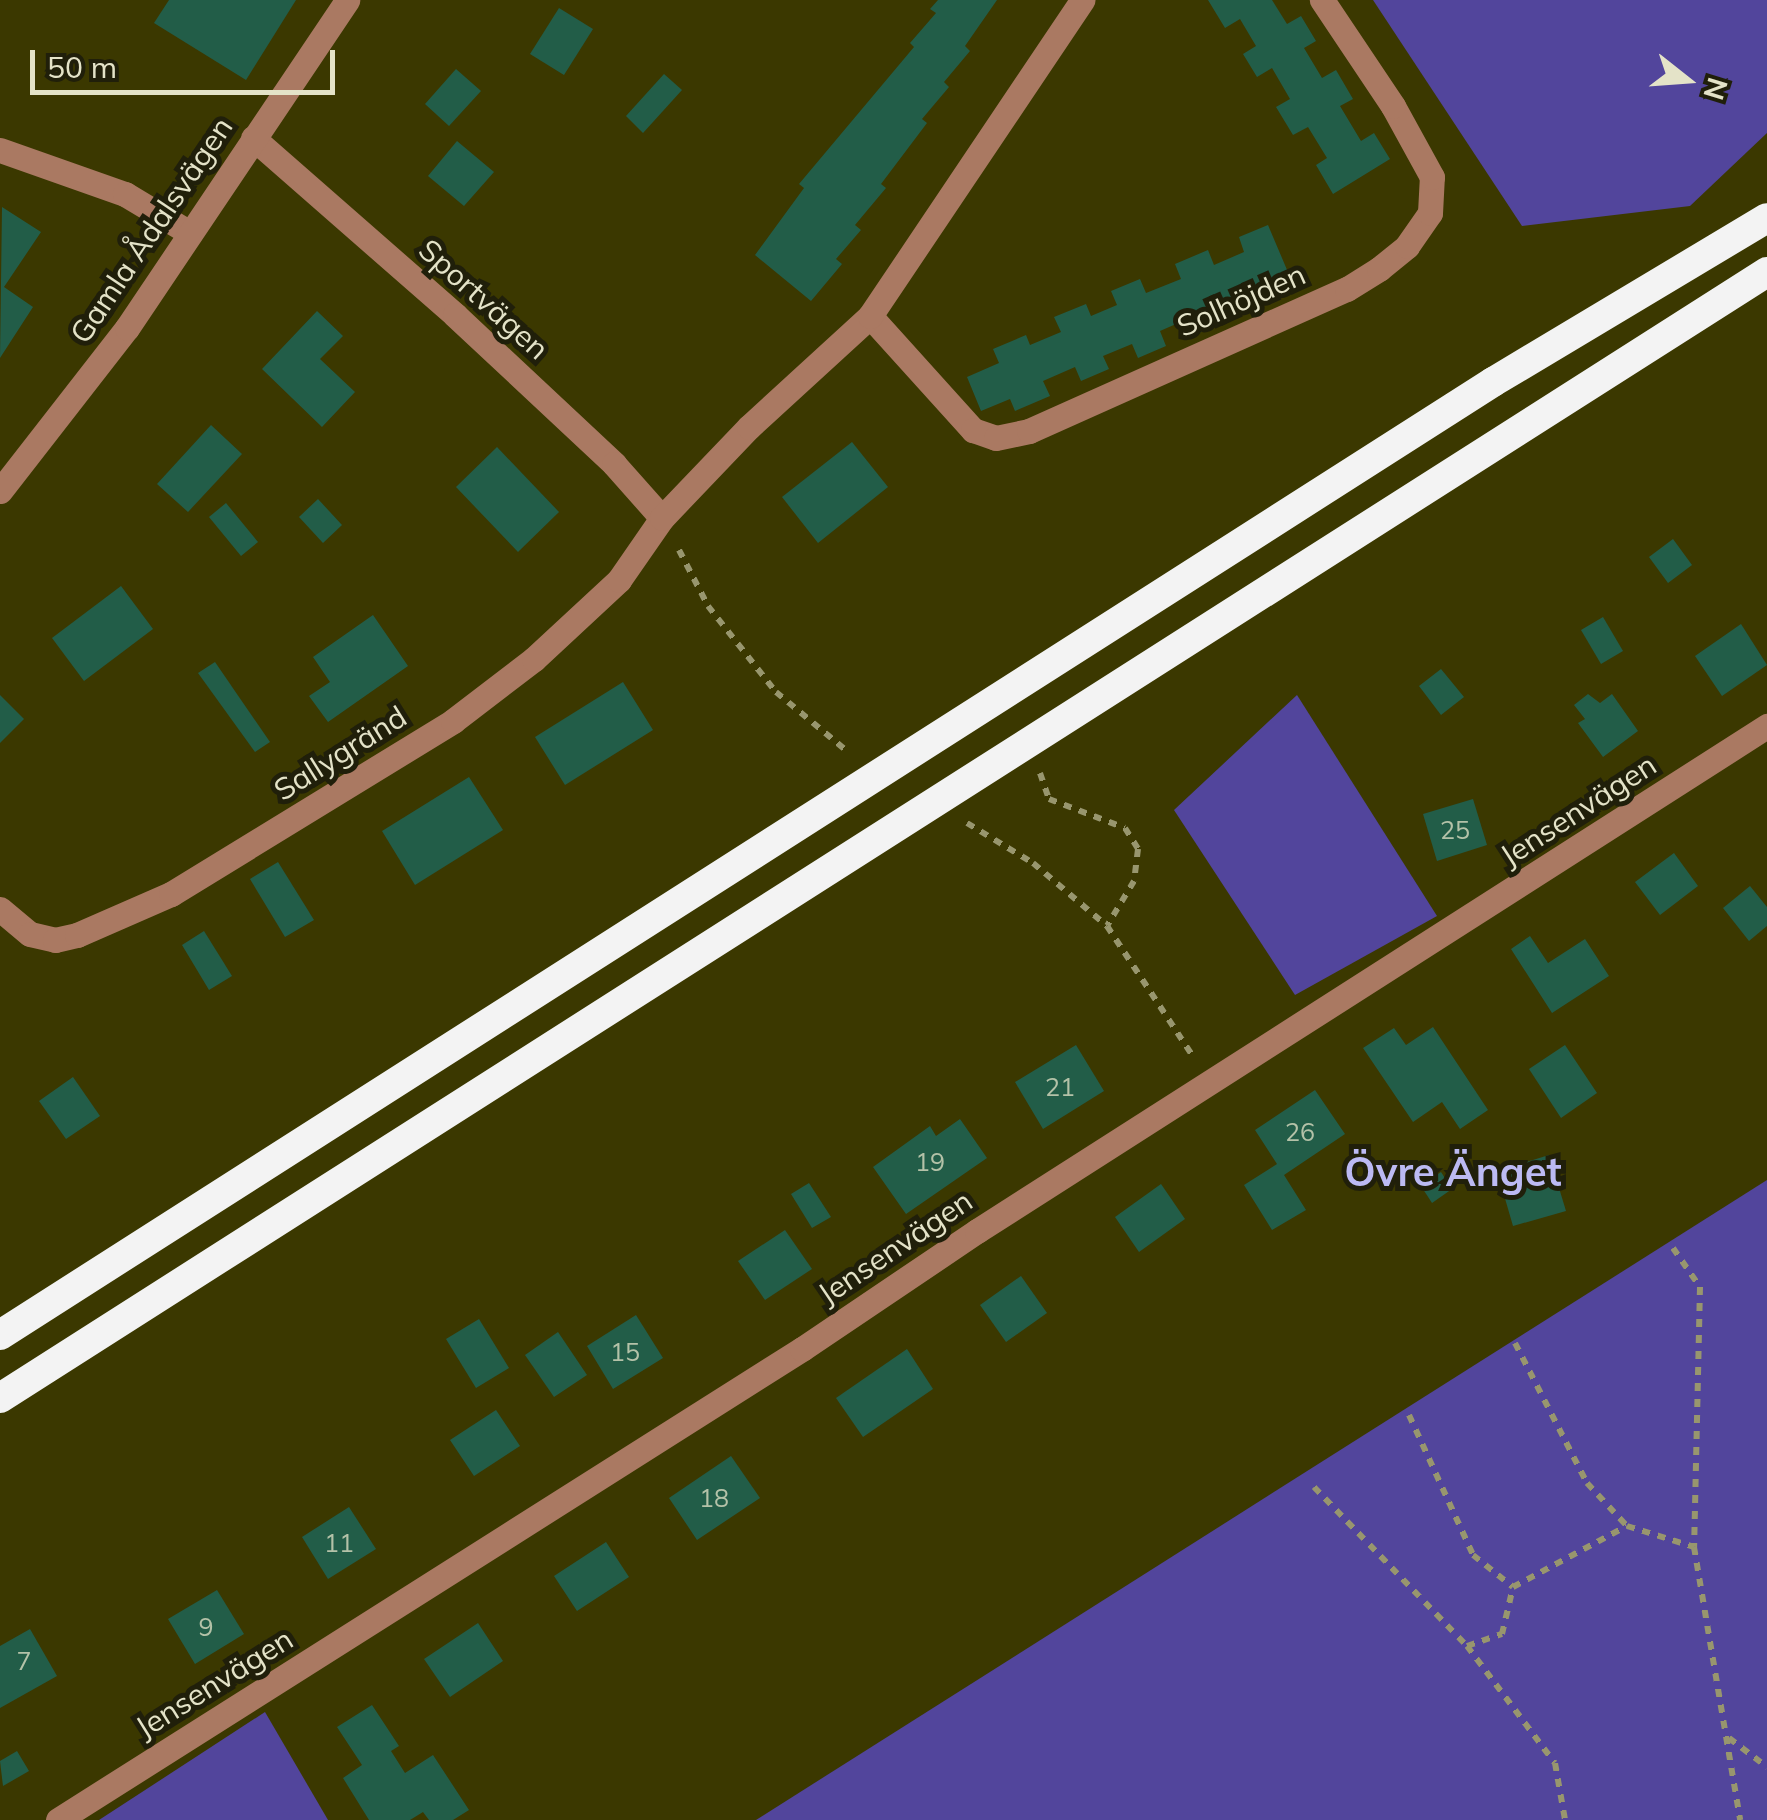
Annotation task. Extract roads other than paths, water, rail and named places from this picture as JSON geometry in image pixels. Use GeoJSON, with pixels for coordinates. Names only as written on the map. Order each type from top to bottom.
{"type":"FeatureCollection","features":[{"type":"Feature","properties":{"kind":"highway"},"geometry":{"type":"LineString","coordinates":[[0,1335],[1493,382],[1767,218]]}},
{"type":"Feature","properties":{"kind":"highway"},"geometry":{"type":"LineString","coordinates":[[0,1398],[1767,272]]}},
{"type":"Feature","properties":{"kind":"street","name":"Gamla Ådalsvägen"},"geometry":{"type":"LineString","coordinates":[[0,491],[127,328],[348,0]]}},
{"type":"Feature","properties":{"kind":"street"},"geometry":{"type":"LineString","coordinates":[[662,518],[748,427],[870,316],[1082,0]]}},
{"type":"Feature","properties":{"kind":"street","name":"Solhöjden"},"geometry":{"type":"LineString","coordinates":[[870,316],[973,430],[996,438],[1047,423],[1347,288],[1379,269],[1407,246],[1430,213],[1432,177],[1393,106],[1322,0]]}},
{"type":"Feature","properties":{"kind":"street","name":"Sportvägen"},"geometry":{"type":"LineString","coordinates":[[253,138],[455,315],[614,464],[662,518]]}},
{"type":"Feature","properties":{"kind":"street"},"geometry":{"type":"LineString","coordinates":[[0,150],[125,194],[190,233]]}},
{"type":"Feature","properties":{"kind":"street","name":"Sallygränd"},"geometry":{"type":"LineString","coordinates":[[0,909],[30,934],[54,940],[77,935],[171,894],[338,793],[480,700],[534,659],[619,580],[662,518]]}},
{"type":"Feature","properties":{"kind":"street","name":"Jensenvägen"},"geometry":{"type":"LineString","coordinates":[[58,1820],[802,1349],[977,1230],[1767,726]]}},
{"type":"Feature","properties":{"kind":"district","name":"Övre Änget"},"geometry":{"type":"Point","coordinates":[1453,1171]}}]}
